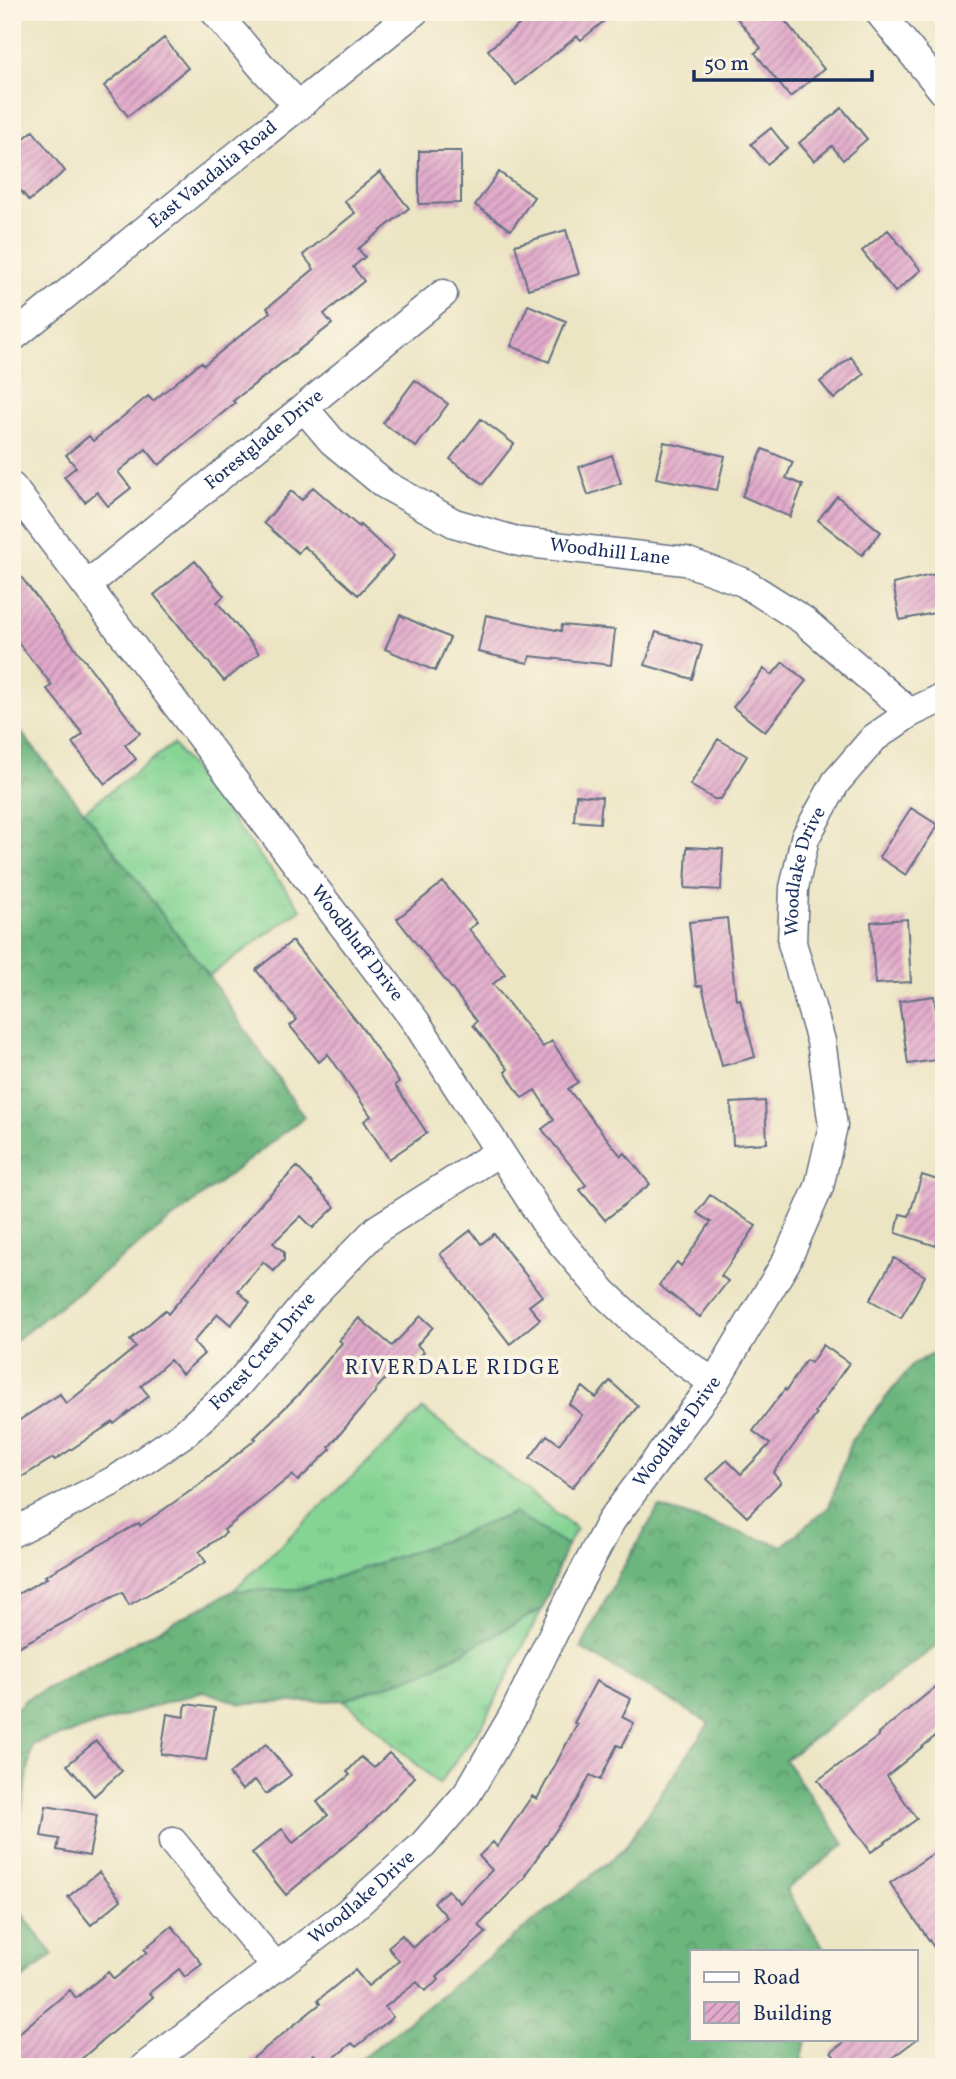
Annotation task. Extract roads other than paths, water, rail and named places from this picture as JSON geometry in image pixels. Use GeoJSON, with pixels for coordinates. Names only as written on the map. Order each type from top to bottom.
{"type":"FeatureCollection","features":[{"type":"Feature","properties":{"kind":"street"},"geometry":{"type":"LineString","coordinates":[[215,12],[299,106]]}},
{"type":"Feature","properties":{"kind":"street","name":"East Vandalia Road"},"geometry":{"type":"LineString","coordinates":[[12,338],[414,12]]}},
{"type":"Feature","properties":{"kind":"street"},"geometry":{"type":"LineString","coordinates":[[879,12],[944,92]]}},
{"type":"Feature","properties":{"kind":"street","name":"Forestglade Drive"},"geometry":{"type":"LineString","coordinates":[[86,585],[443,294]]}},
{"type":"Feature","properties":{"kind":"street","name":"Woodhill Lane"},"geometry":{"type":"LineString","coordinates":[[304,408],[332,441],[384,484],[454,523],[520,542],[685,561],[743,582],[803,621],[910,713]]}},
{"type":"Feature","properties":{"kind":"street","name":"Woodbluff Drive"},"geometry":{"type":"LineString","coordinates":[[12,487],[416,1022],[548,1227],[604,1293],[658,1345],[714,1383]]}},
{"type":"Feature","properties":{"kind":"street","name":"Woodlake Drive"},"geometry":{"type":"LineString","coordinates":[[144,2067],[346,1914],[423,1845],[467,1794],[514,1714],[611,1521],[714,1383],[786,1262],[819,1187],[833,1126],[821,1041],[792,943],[794,888],[805,838],[836,782],[873,738],[910,713],[944,698]]}},
{"type":"Feature","properties":{"kind":"street","name":"Forest Crest Drive"},"geometry":{"type":"LineString","coordinates":[[12,1533],[117,1479],[186,1432],[239,1383],[309,1298],[377,1229],[499,1152]]}},
{"type":"Feature","properties":{"kind":"street"},"geometry":{"type":"LineString","coordinates":[[173,1842],[276,1967]]}},
{"type":"Feature","properties":{"kind":"district","name":"RIVERDALE RIDGE"},"geometry":{"type":"Point","coordinates":[453,1368]}}]}
